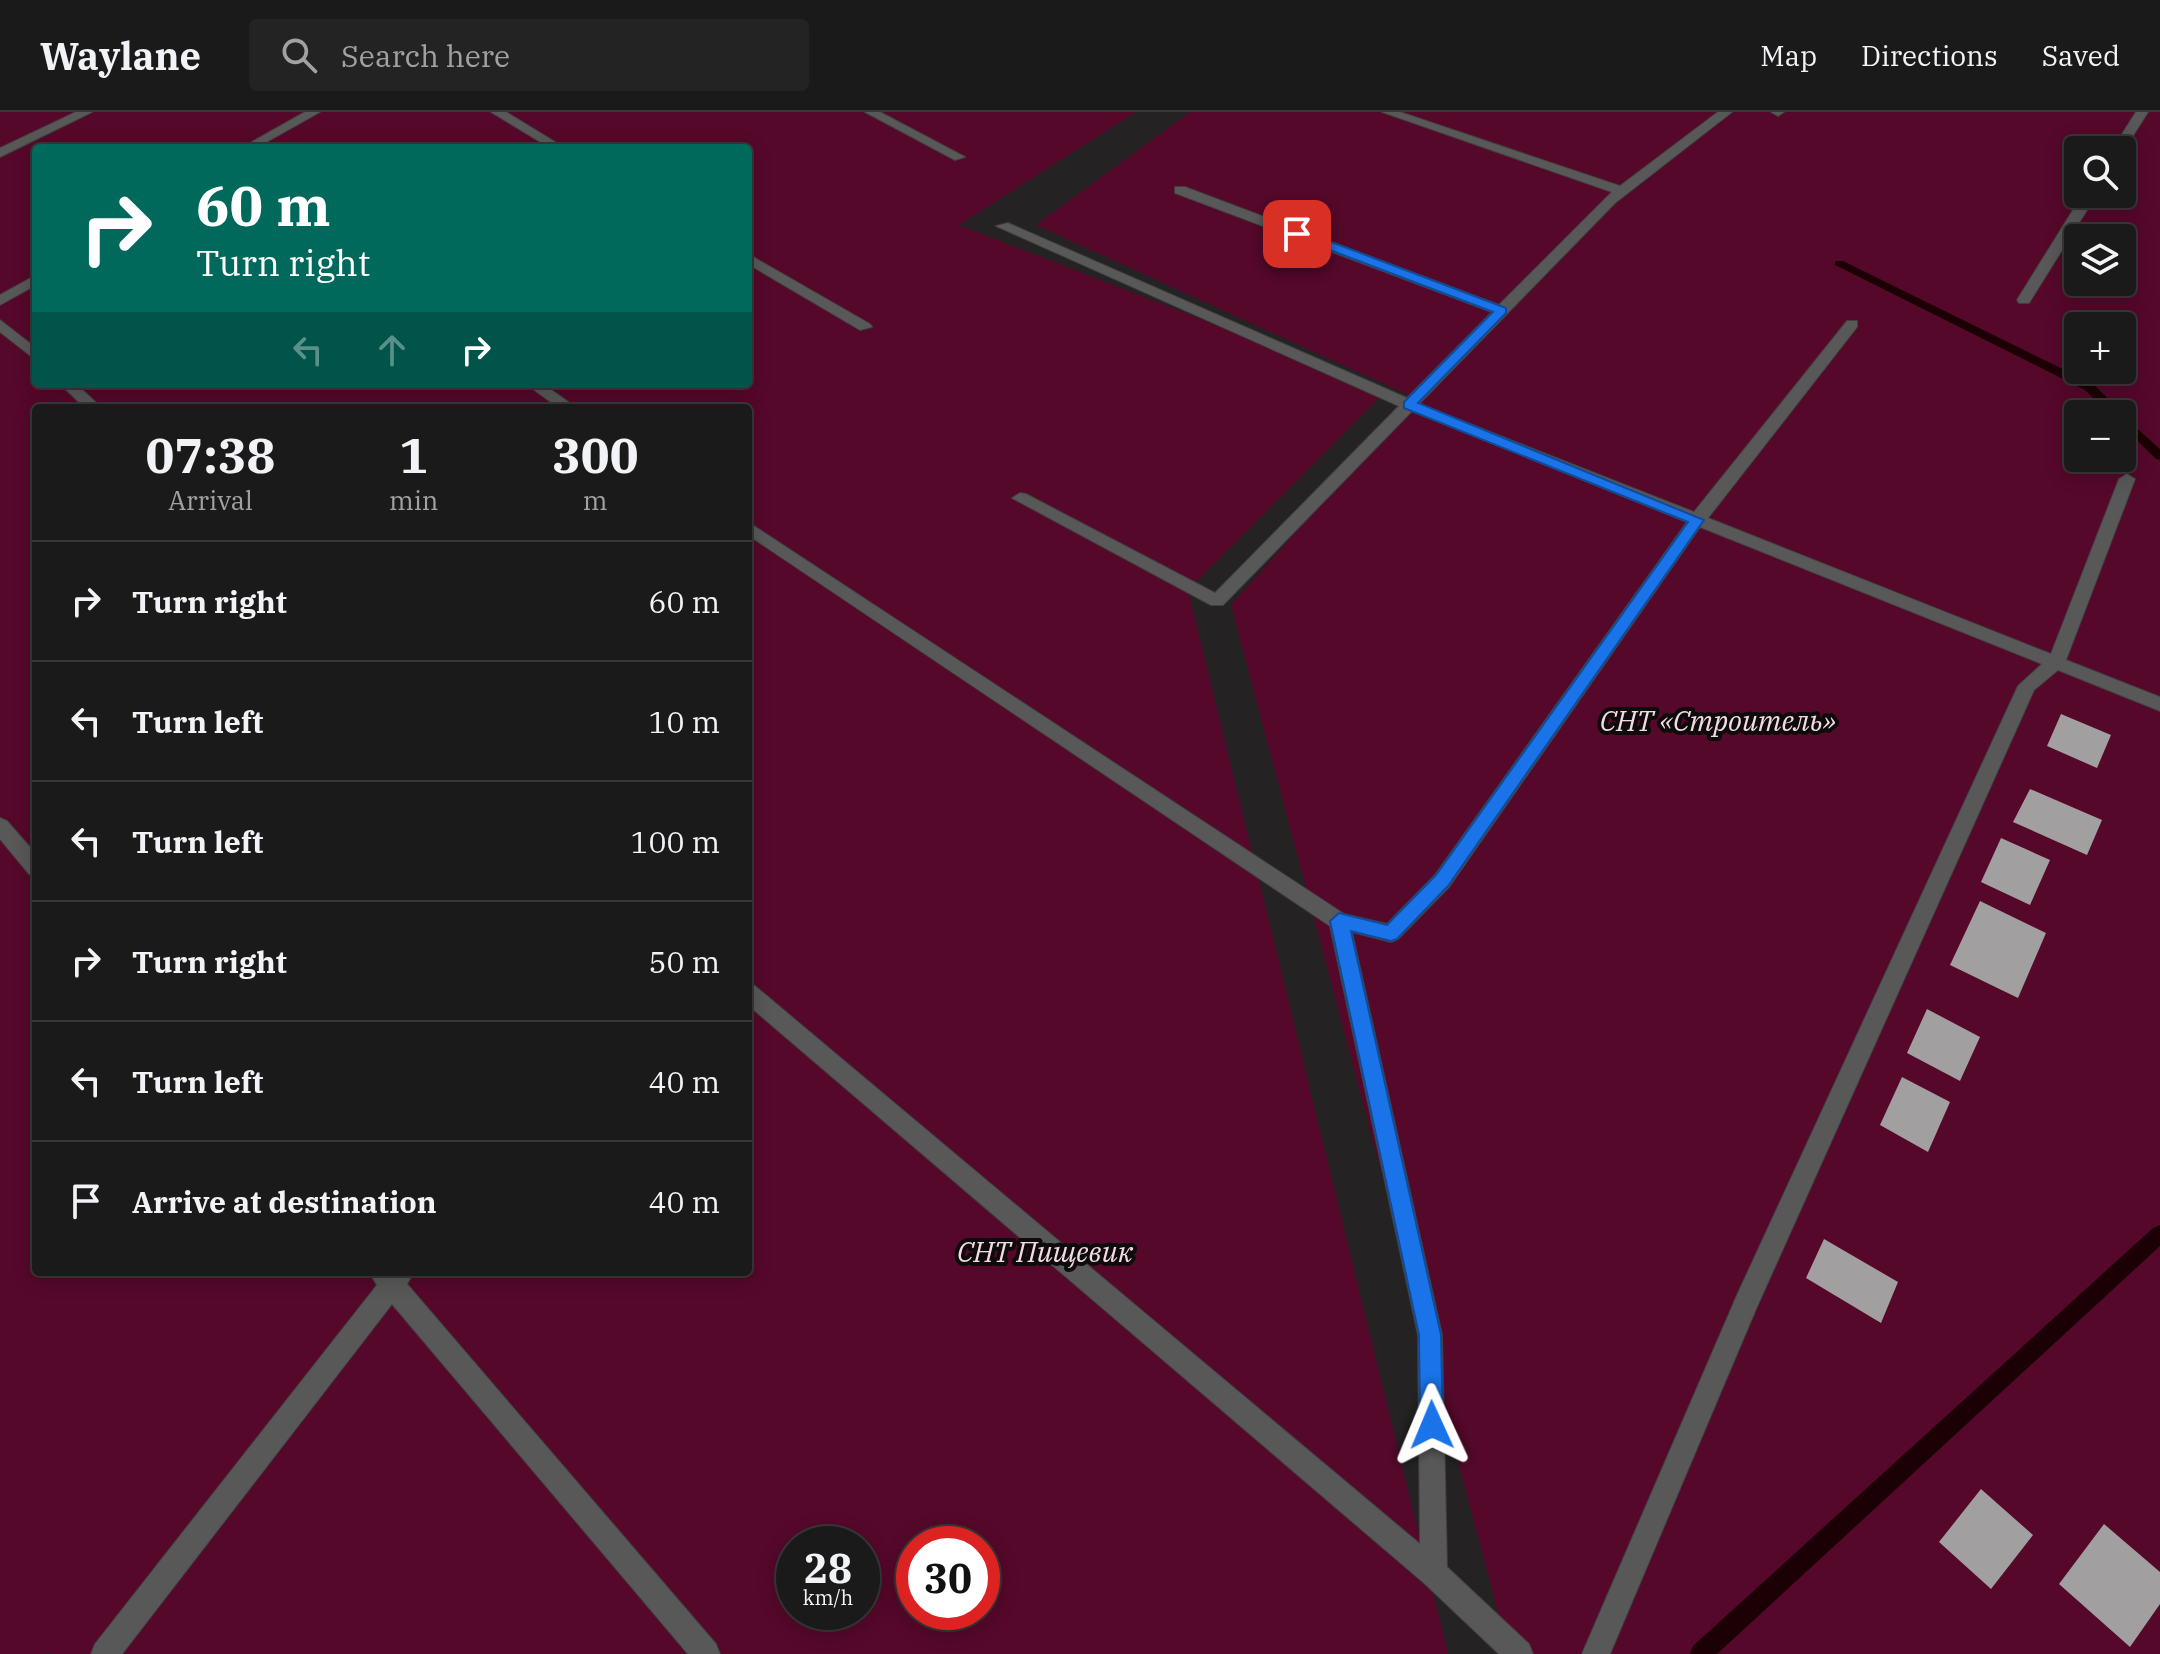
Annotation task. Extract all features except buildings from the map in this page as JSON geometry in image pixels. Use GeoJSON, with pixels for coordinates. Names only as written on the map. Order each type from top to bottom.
{"type":"FeatureCollection","features":[{"type":"Feature","properties":{"kind":"street"},"geometry":{"type":"LineString","coordinates":[[0,153],[86,112]]}},
{"type":"Feature","properties":{"kind":"street"},"geometry":{"type":"LineString","coordinates":[[254,144],[314,112]]}},
{"type":"Feature","properties":{"kind":"street"},"geometry":{"type":"LineString","coordinates":[[497,112],[552,144]]}},
{"type":"Feature","properties":{"kind":"street"},"geometry":{"type":"LineString","coordinates":[[871,112],[959,157]]}},
{"type":"Feature","properties":{"kind":"street"},"geometry":{"type":"LineString","coordinates":[[1388,112],[1622,191]]}},
{"type":"Feature","properties":{"kind":"street"},"geometry":{"type":"LineString","coordinates":[[1020,498],[1217,601],[1622,191],[1726,112]]}},
{"type":"Feature","properties":{"kind":"street"},"geometry":{"type":"LineString","coordinates":[[2127,136],[2142,112]]}},
{"type":"Feature","properties":{"kind":"street"},"geometry":{"type":"LineString","coordinates":[[1180,190],[1502,311]]}},
{"type":"Feature","properties":{"kind":"street"},"geometry":{"type":"LineString","coordinates":[[2024,300],[2081,208]]}},
{"type":"Feature","properties":{"kind":"street"},"geometry":{"type":"LineString","coordinates":[[1003,226],[1409,405],[2160,704]]}},
{"type":"Feature","properties":{"kind":"street"},"geometry":{"type":"LineString","coordinates":[[752,260],[865,327]]}},
{"type":"Feature","properties":{"kind":"street"},"geometry":{"type":"LineString","coordinates":[[0,301],[32,281]]}},
{"type":"Feature","properties":{"kind":"street"},"geometry":{"type":"LineString","coordinates":[[0,324],[32,352]]}},
{"type":"Feature","properties":{"kind":"street"},"geometry":{"type":"LineString","coordinates":[[752,530],[1339,921],[1391,933],[1442,881],[1697,520],[1852,324]]}},
{"type":"Feature","properties":{"kind":"street"},"geometry":{"type":"LineString","coordinates":[[72,388],[90,404]]}},
{"type":"Feature","properties":{"kind":"street"},"geometry":{"type":"LineString","coordinates":[[539,388],[563,404]]}},
{"type":"Feature","properties":{"kind":"street"},"geometry":{"type":"LineString","coordinates":[[1596,1654],[1747,1301],[2027,686],[2057,661],[2127,479]]}},
{"type":"Feature","properties":{"kind":"street"},"geometry":{"type":"LineString","coordinates":[[0,826],[32,863]]}},
{"type":"Feature","properties":{"kind":"street"},"geometry":{"type":"LineString","coordinates":[[1339,921],[1430,1335],[1434,1573]]}},
{"type":"Feature","properties":{"kind":"street"},"geometry":{"type":"LineString","coordinates":[[752,995],[1434,1573],[1519,1654]]}},
{"type":"Feature","properties":{"kind":"street"},"geometry":{"type":"LineString","coordinates":[[105,1654],[391,1276],[706,1654]]}},
{"type":"Feature","properties":{"kind":"green space","name":"СНТ Пищевик"},"geometry":{"type":"Polygon","coordinates":[[[0,112],[1136,112],[959,225],[1386,391],[1188,590],[1448,1654],[50,1654],[50,1650],[45,1654],[0,1654],[0,112]]]}},
{"type":"Feature","properties":{"kind":"green space","name":"СНТ «Строитель»"},"geometry":{"type":"Polygon","coordinates":[[[1190,112],[2160,112],[2160,1654],[1509,1654],[1231,605],[1415,398],[1036,225],[1190,112]]]}},
{"type":"Feature","properties":{"kind":"waterway"},"geometry":{"type":"LineString","coordinates":[[1839,263],[2089,387],[2102,400]]}},
{"type":"Feature","properties":{"kind":"waterway"},"geometry":{"type":"LineString","coordinates":[[2136,433],[2160,456]]}},
{"type":"Feature","properties":{"kind":"waterway"},"geometry":{"type":"LineString","coordinates":[[1701,1654],[2160,1234]]}},
{"type":"Feature","properties":{"kind":"route"},"geometry":{"type":"LineString","coordinates":[[1297,234],[1502,311],[1409,405],[1697,520],[1442,881],[1391,933],[1339,921],[1430,1335],[1432,1425]]}}]}
